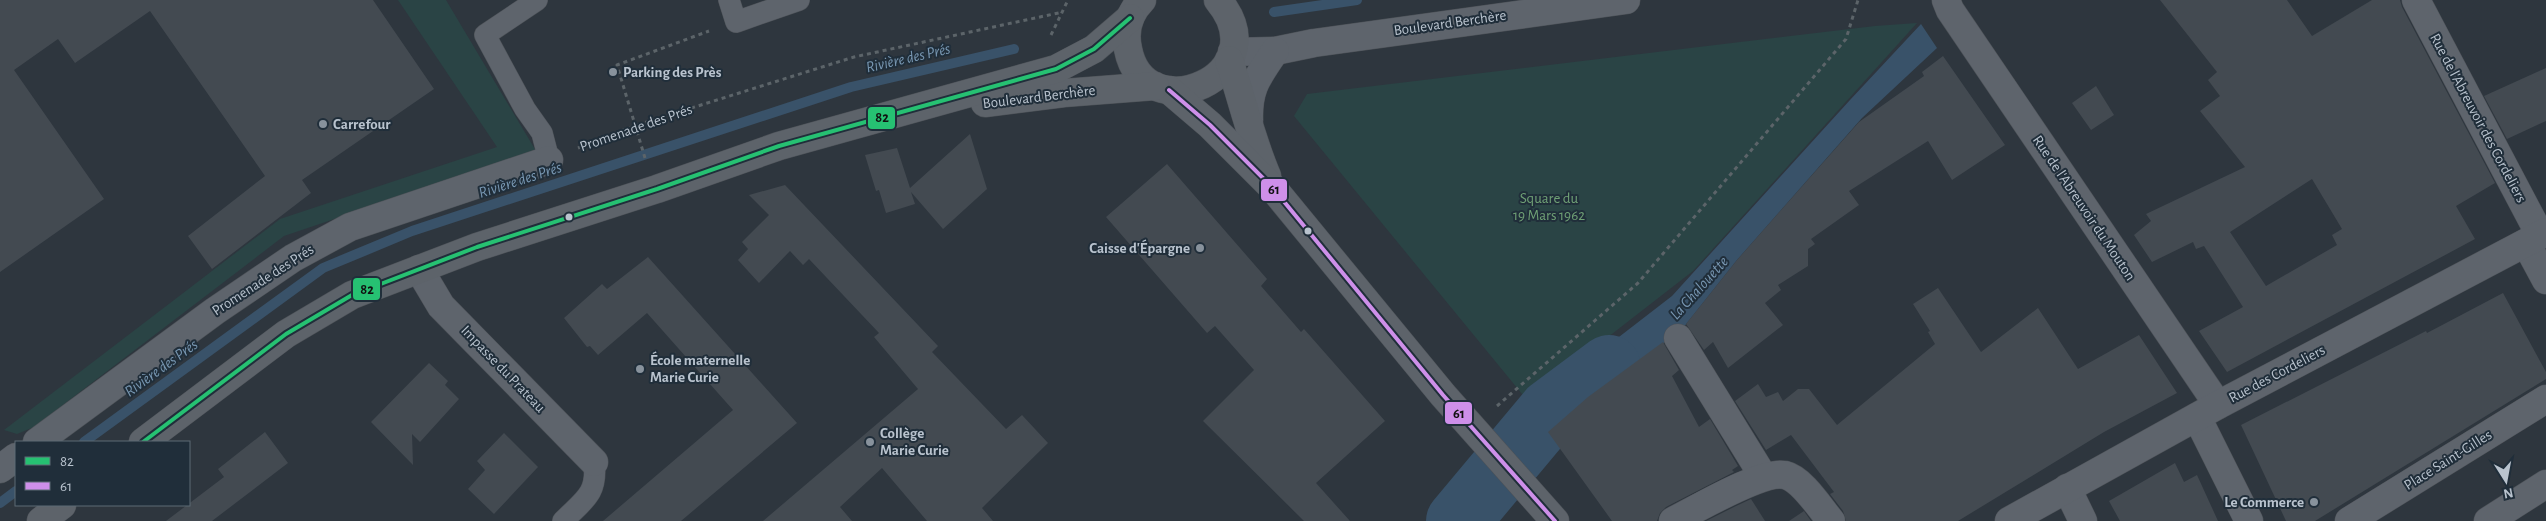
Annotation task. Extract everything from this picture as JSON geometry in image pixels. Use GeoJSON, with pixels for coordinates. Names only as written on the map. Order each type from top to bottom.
{"type":"FeatureCollection","features":[{"type":"Feature","properties":{"kind":"main road"},"geometry":{"type":"LineString","coordinates":[[1162,88],[1187,91],[1204,86],[1219,75],[1231,56],[1234,37],[1232,23],[1226,10],[1218,0]]}},
{"type":"Feature","properties":{"kind":"main road"},"geometry":{"type":"LineString","coordinates":[[1136,6],[1126,40],[1132,62],[1146,79],[1162,88],[1210,125],[1272,187],[1366,304],[1555,521]]}},
{"type":"Feature","properties":{"kind":"main road","name":"Boulevard Berchère"},"geometry":{"type":"LineString","coordinates":[[144,441],[286,334],[352,295],[477,247],[657,189],[779,146],[1056,69],[1094,50],[1136,6]]}},
{"type":"Feature","properties":{"kind":"main road"},"geometry":{"type":"LineString","coordinates":[[1231,56],[1255,148],[1272,187]]}},
{"type":"Feature","properties":{"kind":"main road","name":"Boulevard Berchère"},"geometry":{"type":"LineString","coordinates":[[894,115],[1064,93],[1162,88]]}},
{"type":"Feature","properties":{"kind":"main road"},"geometry":{"type":"LineString","coordinates":[[41,521],[61,506]]}},
{"type":"Feature","properties":{"kind":"street","name":"Boulevard Berchère"},"geometry":{"type":"LineString","coordinates":[[1231,56],[1626,0]]}},
{"type":"Feature","properties":{"kind":"street","name":"Rue de l'Abreuvoir des Cordeliers"},"geometry":{"type":"LineString","coordinates":[[2416,0],[2537,237],[2546,280]]}},
{"type":"Feature","properties":{"kind":"street","name":"Rue de l'Abreuvoir du Mouton"},"geometry":{"type":"LineString","coordinates":[[1943,4],[2208,411],[2249,521]]}},
{"type":"Feature","properties":{"kind":"street"},"geometry":{"type":"LineString","coordinates":[[1249,120],[1248,104],[1253,85],[1275,51]]}},
{"type":"Feature","properties":{"kind":"street","name":"Promenade des Prés"},"geometry":{"type":"LineString","coordinates":[[37,441],[215,311],[293,258],[350,226],[549,160]]}},
{"type":"Feature","properties":{"kind":"street","name":"Rue des Cordeliers"},"geometry":{"type":"LineString","coordinates":[[2010,521],[2208,411],[2537,237]]}},
{"type":"Feature","properties":{"kind":"street","name":"Impasse du Prateau"},"geometry":{"type":"LineString","coordinates":[[419,269],[441,306],[594,462]]}},
{"type":"Feature","properties":{"kind":"street"},"geometry":{"type":"LineString","coordinates":[[1678,338],[1775,476],[1806,490],[1831,521]]}},
{"type":"Feature","properties":{"kind":"street","name":"Place Saint-Gilles"},"geometry":{"type":"LineString","coordinates":[[2350,521],[2546,399]]}},
{"type":"Feature","properties":{"kind":"street"},"geometry":{"type":"LineString","coordinates":[[1673,521],[1775,476]]}},
{"type":"Feature","properties":{"kind":"street"},"geometry":{"type":"LineString","coordinates":[[2067,488],[2083,521]]}},
{"type":"Feature","properties":{"kind":"street"},"geometry":{"type":"LineString","coordinates":[[2488,521],[2543,491]]}},
{"type":"Feature","properties":{"kind":"lane"},"geometry":{"type":"LineString","coordinates":[[537,0],[485,35],[525,109],[542,133],[549,160]]}},
{"type":"Feature","properties":{"kind":"lane"},"geometry":{"type":"LineString","coordinates":[[729,0],[736,22],[799,0]]}},
{"type":"Feature","properties":{"kind":"lane"},"geometry":{"type":"LineString","coordinates":[[563,521],[592,492],[596,477],[594,462]]}},
{"type":"Feature","properties":{"kind":"path"},"geometry":{"type":"LineString","coordinates":[[1476,432],[1638,282],[1846,39],[1858,0]]}},
{"type":"Feature","properties":{"kind":"path","name":"Promenade des Prés"},"geometry":{"type":"LineString","coordinates":[[549,160],[634,126],[854,57],[1063,12]]}},
{"type":"Feature","properties":{"kind":"path"},"geometry":{"type":"LineString","coordinates":[[647,163],[616,65],[736,22]]}},
{"type":"Feature","properties":{"kind":"green space"},"geometry":{"type":"Polygon","coordinates":[[[398,0],[446,0],[536,151],[284,236],[34,427],[17,434],[4,430],[280,219],[497,147],[398,0]]]}},
{"type":"Feature","properties":{"kind":"green space","name":"Square du 19 Mars 1962"},"geometry":{"type":"Polygon","coordinates":[[[1917,23],[1693,271],[1527,400],[1294,116],[1307,94],[1875,26],[1917,23]]]}},
{"type":"Feature","properties":{"kind":"water"},"geometry":{"type":"Polygon","coordinates":[[[1921,24],[1937,48],[1862,118],[1737,260],[1683,328],[1549,431],[1527,408],[1672,296],[1921,24]]]}},
{"type":"Feature","properties":{"kind":"building"},"geometry":{"type":"Polygon","coordinates":[[[0,0],[373,0],[434,89],[302,180],[311,193],[212,269],[188,236],[265,176],[150,11],[75,63],[58,39],[14,70],[104,199],[0,272],[0,0]]]}},
{"type":"Feature","properties":{"kind":"building"},"geometry":{"type":"Polygon","coordinates":[[[2160,0],[2287,0],[2312,36],[2372,0],[2400,0],[2495,183],[2456,206],[2475,239],[2227,372],[2199,331],[2243,307],[2204,246],[2196,249],[2193,242],[2152,262],[2134,235],[2151,221],[2146,214],[2245,167],[2200,111],[2220,96],[2208,80],[2217,72],[2160,0]],[[2312,179],[2230,232],[2266,286],[2337,245],[2332,235],[2342,229],[2312,179]]]}},
{"type":"Feature","properties":{"kind":"building"},"geometry":{"type":"Polygon","coordinates":[[[1943,56],[2005,145],[1952,180],[1928,141],[1849,191],[1859,205],[1811,239],[1815,244],[1808,249],[1808,266],[1778,285],[1781,290],[1765,303],[1783,325],[1728,368],[1713,342],[1704,350],[1686,324],[1737,260],[1859,122],[1924,76],[1922,72],[1943,56]]]}},
{"type":"Feature","properties":{"kind":"building"},"geometry":{"type":"Polygon","coordinates":[[[2546,68],[2546,121],[2507,139],[2484,96],[2546,68]]]}},
{"type":"Feature","properties":{"kind":"building"},"geometry":{"type":"Polygon","coordinates":[[[2096,86],[2114,115],[2091,130],[2072,103],[2096,86]]]}},
{"type":"Feature","properties":{"kind":"building"},"geometry":{"type":"Polygon","coordinates":[[[970,134],[987,189],[943,229],[911,192],[915,204],[886,213],[879,190],[876,191],[865,155],[897,148],[910,188],[970,134]]]}},
{"type":"Feature","properties":{"kind":"building"},"geometry":{"type":"Polygon","coordinates":[[[1167,164],[1267,279],[1261,286],[1301,332],[1304,329],[1385,421],[1316,483],[1350,521],[1304,521],[1203,421],[1254,370],[1215,326],[1207,333],[1106,217],[1167,164]]]}},
{"type":"Feature","properties":{"kind":"building"},"geometry":{"type":"Polygon","coordinates":[[[785,185],[938,346],[932,352],[1006,429],[1022,415],[1048,443],[982,508],[993,521],[927,521],[882,468],[840,507],[852,521],[763,521],[918,389],[874,337],[879,333],[809,259],[803,265],[790,251],[759,283],[738,260],[748,249],[742,242],[769,215],[749,195],[785,185]]]}},
{"type":"Feature","properties":{"kind":"building"},"geometry":{"type":"Polygon","coordinates":[[[648,257],[797,423],[681,521],[603,521],[733,410],[647,313],[598,355],[590,346],[587,347],[564,318],[602,284],[607,289],[648,257]]]}},
{"type":"Feature","properties":{"kind":"building"},"geometry":{"type":"Polygon","coordinates":[[[1938,288],[1981,352],[2038,308],[2078,369],[2139,335],[2177,393],[2104,432],[1958,521],[1846,521],[1843,511],[1830,494],[1834,492],[1791,435],[1766,450],[1735,401],[1758,384],[1766,397],[1778,392],[1783,401],[1798,389],[1809,389],[1837,425],[1935,344],[1928,332],[1930,331],[1913,304],[1938,288]]]}},
{"type":"Feature","properties":{"kind":"building"},"geometry":{"type":"Polygon","coordinates":[[[2503,293],[2546,372],[2546,379],[2315,521],[2286,521],[2241,425],[2426,331],[2427,333],[2503,293]]]}},
{"type":"Feature","properties":{"kind":"building"},"geometry":{"type":"Polygon","coordinates":[[[1663,342],[1679,370],[1672,376],[1699,427],[1710,419],[1738,466],[1732,470],[1734,472],[1666,507],[1660,513],[1657,521],[1612,521],[1548,432],[1588,397],[1663,342]]]}},
{"type":"Feature","properties":{"kind":"building"},"geometry":{"type":"Polygon","coordinates":[[[429,363],[448,381],[445,385],[459,399],[420,442],[412,434],[413,465],[371,422],[429,363]]]}},
{"type":"Feature","properties":{"kind":"building"},"geometry":{"type":"Polygon","coordinates":[[[265,432],[288,463],[212,521],[166,521],[186,506],[190,506],[190,503],[224,477],[218,469],[265,432]]]}},
{"type":"Feature","properties":{"kind":"building"},"geometry":{"type":"Polygon","coordinates":[[[504,433],[538,467],[494,514],[468,489],[485,470],[477,461],[504,433]]]}},
{"type":"Feature","properties":{"kind":"building"},"geometry":{"type":"Polygon","coordinates":[[[2175,463],[2184,482],[2197,475],[2218,521],[2120,521],[2109,501],[2175,463]]]}},
{"type":"Feature","properties":{"kind":"building"},"geometry":{"type":"Polygon","coordinates":[[[1751,499],[1765,521],[1706,521],[1736,506],[1751,499]]]}},
{"type":"Feature","properties":{"kind":"building"},"geometry":{"type":"Polygon","coordinates":[[[1804,511],[1811,521],[1789,521],[1804,511]]]}},
{"type":"Feature","properties":{"kind":"waterway","name":"Rivière des Prés"},"geometry":{"type":"LineString","coordinates":[[1274,12],[1357,0]]}},
{"type":"Feature","properties":{"kind":"waterway","name":"Rivière des Prés"},"geometry":{"type":"LineString","coordinates":[[85,441],[323,268],[412,231],[851,87],[1014,49]]}},
{"type":"Feature","properties":{"kind":"waterway","name":"La Chalouette"},"geometry":{"type":"LineString","coordinates":[[1458,521],[1550,411],[1609,367]]}},
{"type":"Feature","properties":{"kind":"waterway","name":"Rivière des Prés"},"geometry":{"type":"LineString","coordinates":[[0,503],[15,492]]}},
{"type":"Feature","properties":{"kind":"transit line","name":"82"},"geometry":{"type":"LineString","coordinates":[[144,441],[286,334],[352,295],[477,247],[657,189],[779,146],[1056,69],[1094,49],[1130,18]]}},
{"type":"Feature","properties":{"kind":"transit line","name":"61"},"geometry":{"type":"LineString","coordinates":[[1169,90],[1210,125],[1272,187],[1443,395],[1555,521]]}},
{"type":"Feature","properties":{"kind":"place","name":"Parking des Près"},"geometry":{"type":"Point","coordinates":[613,72]}},
{"type":"Feature","properties":{"kind":"place","name":"Carrefour"},"geometry":{"type":"Point","coordinates":[323,124]}},
{"type":"Feature","properties":{"kind":"place","name":"Caisse d'Épargne"},"geometry":{"type":"Point","coordinates":[1200,248]}},
{"type":"Feature","properties":{"kind":"place","name":"École maternelle Marie Curie"},"geometry":{"type":"Point","coordinates":[640,369]}},
{"type":"Feature","properties":{"kind":"place","name":"Collège Marie Curie"},"geometry":{"type":"Point","coordinates":[870,442]}},
{"type":"Feature","properties":{"kind":"place","name":"Le Commerce"},"geometry":{"type":"Point","coordinates":[2314,502]}}]}
